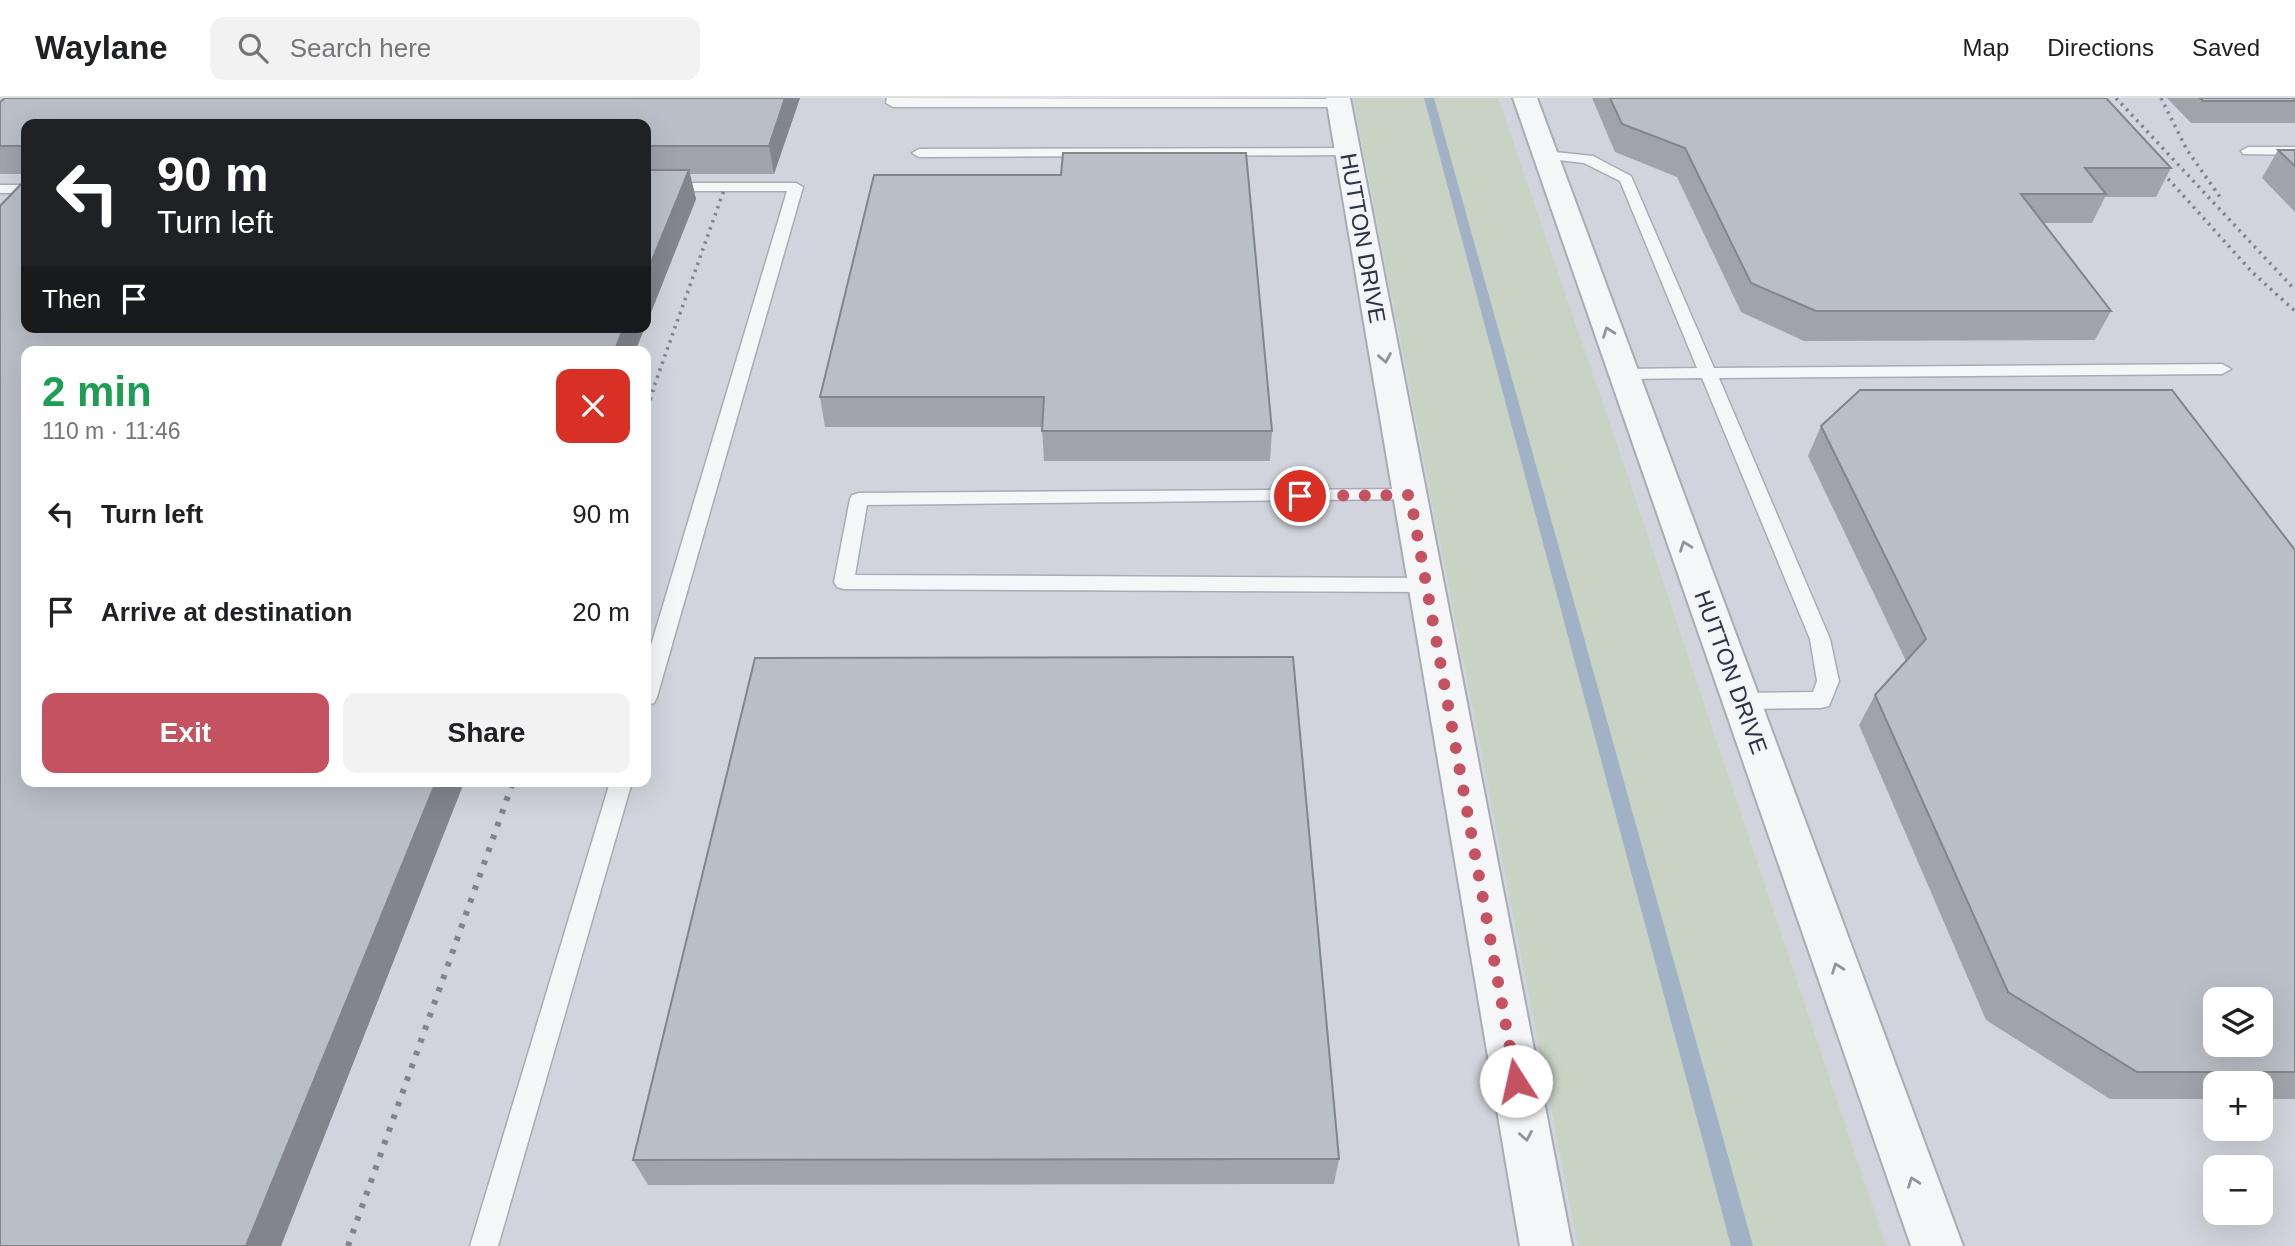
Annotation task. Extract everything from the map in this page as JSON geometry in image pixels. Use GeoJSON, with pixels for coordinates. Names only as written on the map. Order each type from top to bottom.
{"type":"FeatureCollection","features":[{"type":"Feature","properties":{"kind":"street","name":"HUTTON DRIVE"},"geometry":{"type":"LineString","coordinates":[[1525,98],[1937,1246]]}},
{"type":"Feature","properties":{"kind":"street","name":"HUTTON DRIVE"},"geometry":{"type":"LineString","coordinates":[[1338,101],[1546,1246]]}},
{"type":"Feature","properties":{"kind":"lane"},"geometry":{"type":"LineString","coordinates":[[894,98],[893,103],[1338,101]]}},
{"type":"Feature","properties":{"kind":"lane"},"geometry":{"type":"LineString","coordinates":[[2248,151],[2295,151]]}},
{"type":"Feature","properties":{"kind":"lane"},"geometry":{"type":"LineString","coordinates":[[919,153],[1348,152]]}},
{"type":"Feature","properties":{"kind":"lane"},"geometry":{"type":"LineString","coordinates":[[1545,155],[1574,156],[1599,161],[1626,179],[1820,639],[1828,681],[1821,700],[1741,701]]}},
{"type":"Feature","properties":{"kind":"lane"},"geometry":{"type":"LineString","coordinates":[[651,187],[796,187],[651,680]]}},
{"type":"Feature","properties":{"kind":"lane"},"geometry":{"type":"LineString","coordinates":[[0,189],[21,189]]}},
{"type":"Feature","properties":{"kind":"lane"},"geometry":{"type":"LineString","coordinates":[[1623,374],[2222,369]]}},
{"type":"Feature","properties":{"kind":"lane"},"geometry":{"type":"LineString","coordinates":[[1410,495],[859,499],[844,582],[1426,586]]}},
{"type":"Feature","properties":{"kind":"lane"},"geometry":{"type":"LineString","coordinates":[[484,1246],[620,787]]}},
{"type":"Feature","properties":{"kind":"shaded area"},"geometry":{"type":"Polygon","coordinates":[[[0,98],[2295,98],[2295,1246],[0,1246],[0,98]]]}},
{"type":"Feature","properties":{"kind":"green space"},"geometry":{"type":"Polygon","coordinates":[[[1353,98],[1498,98],[1886,1246],[1578,1246],[1353,98]]]}},
{"type":"Feature","properties":{"kind":"building"},"geometry":{"type":"Polygon","coordinates":[[[5,98],[785,98],[769,146],[651,146],[651,119],[21,119],[21,146],[0,146],[0,102],[5,98]]]}},
{"type":"Feature","properties":{"kind":"building"},"geometry":{"type":"Polygon","coordinates":[[[1610,98],[2106,98],[2171,168],[2085,168],[2106,194],[2021,194],[2111,311],[1816,311],[1751,283],[1685,148],[1622,124],[1610,98]]]}},
{"type":"Feature","properties":{"kind":"building"},"geometry":{"type":"Polygon","coordinates":[[[2200,98],[2295,98],[2295,101],[2203,101],[2200,98]]]}},
{"type":"Feature","properties":{"kind":"building"},"geometry":{"type":"Polygon","coordinates":[[[2278,150],[2295,150],[2295,166],[2278,150]]]}},
{"type":"Feature","properties":{"kind":"building"},"geometry":{"type":"Polygon","coordinates":[[[1063,153],[1246,153],[1272,431],[1042,431],[1044,397],[820,397],[874,175],[1061,175],[1063,153]]]}},
{"type":"Feature","properties":{"kind":"building"},"geometry":{"type":"Polygon","coordinates":[[[651,170],[689,170],[651,263],[651,170]]]}},
{"type":"Feature","properties":{"kind":"building"},"geometry":{"type":"Polygon","coordinates":[[[21,184],[21,333],[622,333],[616,346],[21,346],[21,787],[434,787],[246,1246],[0,1246],[0,206],[21,184]]]}},
{"type":"Feature","properties":{"kind":"building"},"geometry":{"type":"Polygon","coordinates":[[[1860,390],[2172,390],[2295,550],[2295,1072],[2137,1072],[2008,992],[1875,695],[1926,639],[1821,426],[1860,390]]]}},
{"type":"Feature","properties":{"kind":"building"},"geometry":{"type":"Polygon","coordinates":[[[1293,657],[1339,1159],[633,1160],[755,658],[1293,657]]]}},
{"type":"Feature","properties":{"kind":"waterway"},"geometry":{"type":"LineString","coordinates":[[1429,98],[1742,1246]]}},
{"type":"Feature","properties":{"kind":"railway"},"geometry":{"type":"LineString","coordinates":[[2116,98],[2295,290]]}},
{"type":"Feature","properties":{"kind":"railway"},"geometry":{"type":"LineString","coordinates":[[2161,98],[2187,150],[2220,197]]}},
{"type":"Feature","properties":{"kind":"railway"},"geometry":{"type":"LineString","coordinates":[[2153,162],[2253,273],[2295,311]]}},
{"type":"Feature","properties":{"kind":"railway"},"geometry":{"type":"LineString","coordinates":[[652,392],[724,190]]}},
{"type":"Feature","properties":{"kind":"railway"},"geometry":{"type":"LineString","coordinates":[[651,395],[653,390]]}},
{"type":"Feature","properties":{"kind":"railway"},"geometry":{"type":"LineString","coordinates":[[348,1246],[511,787]]}},
{"type":"Feature","properties":{"kind":"route"},"geometry":{"type":"LineString","coordinates":[[1300,496],[1410,495],[1516,1081]]}}]}
